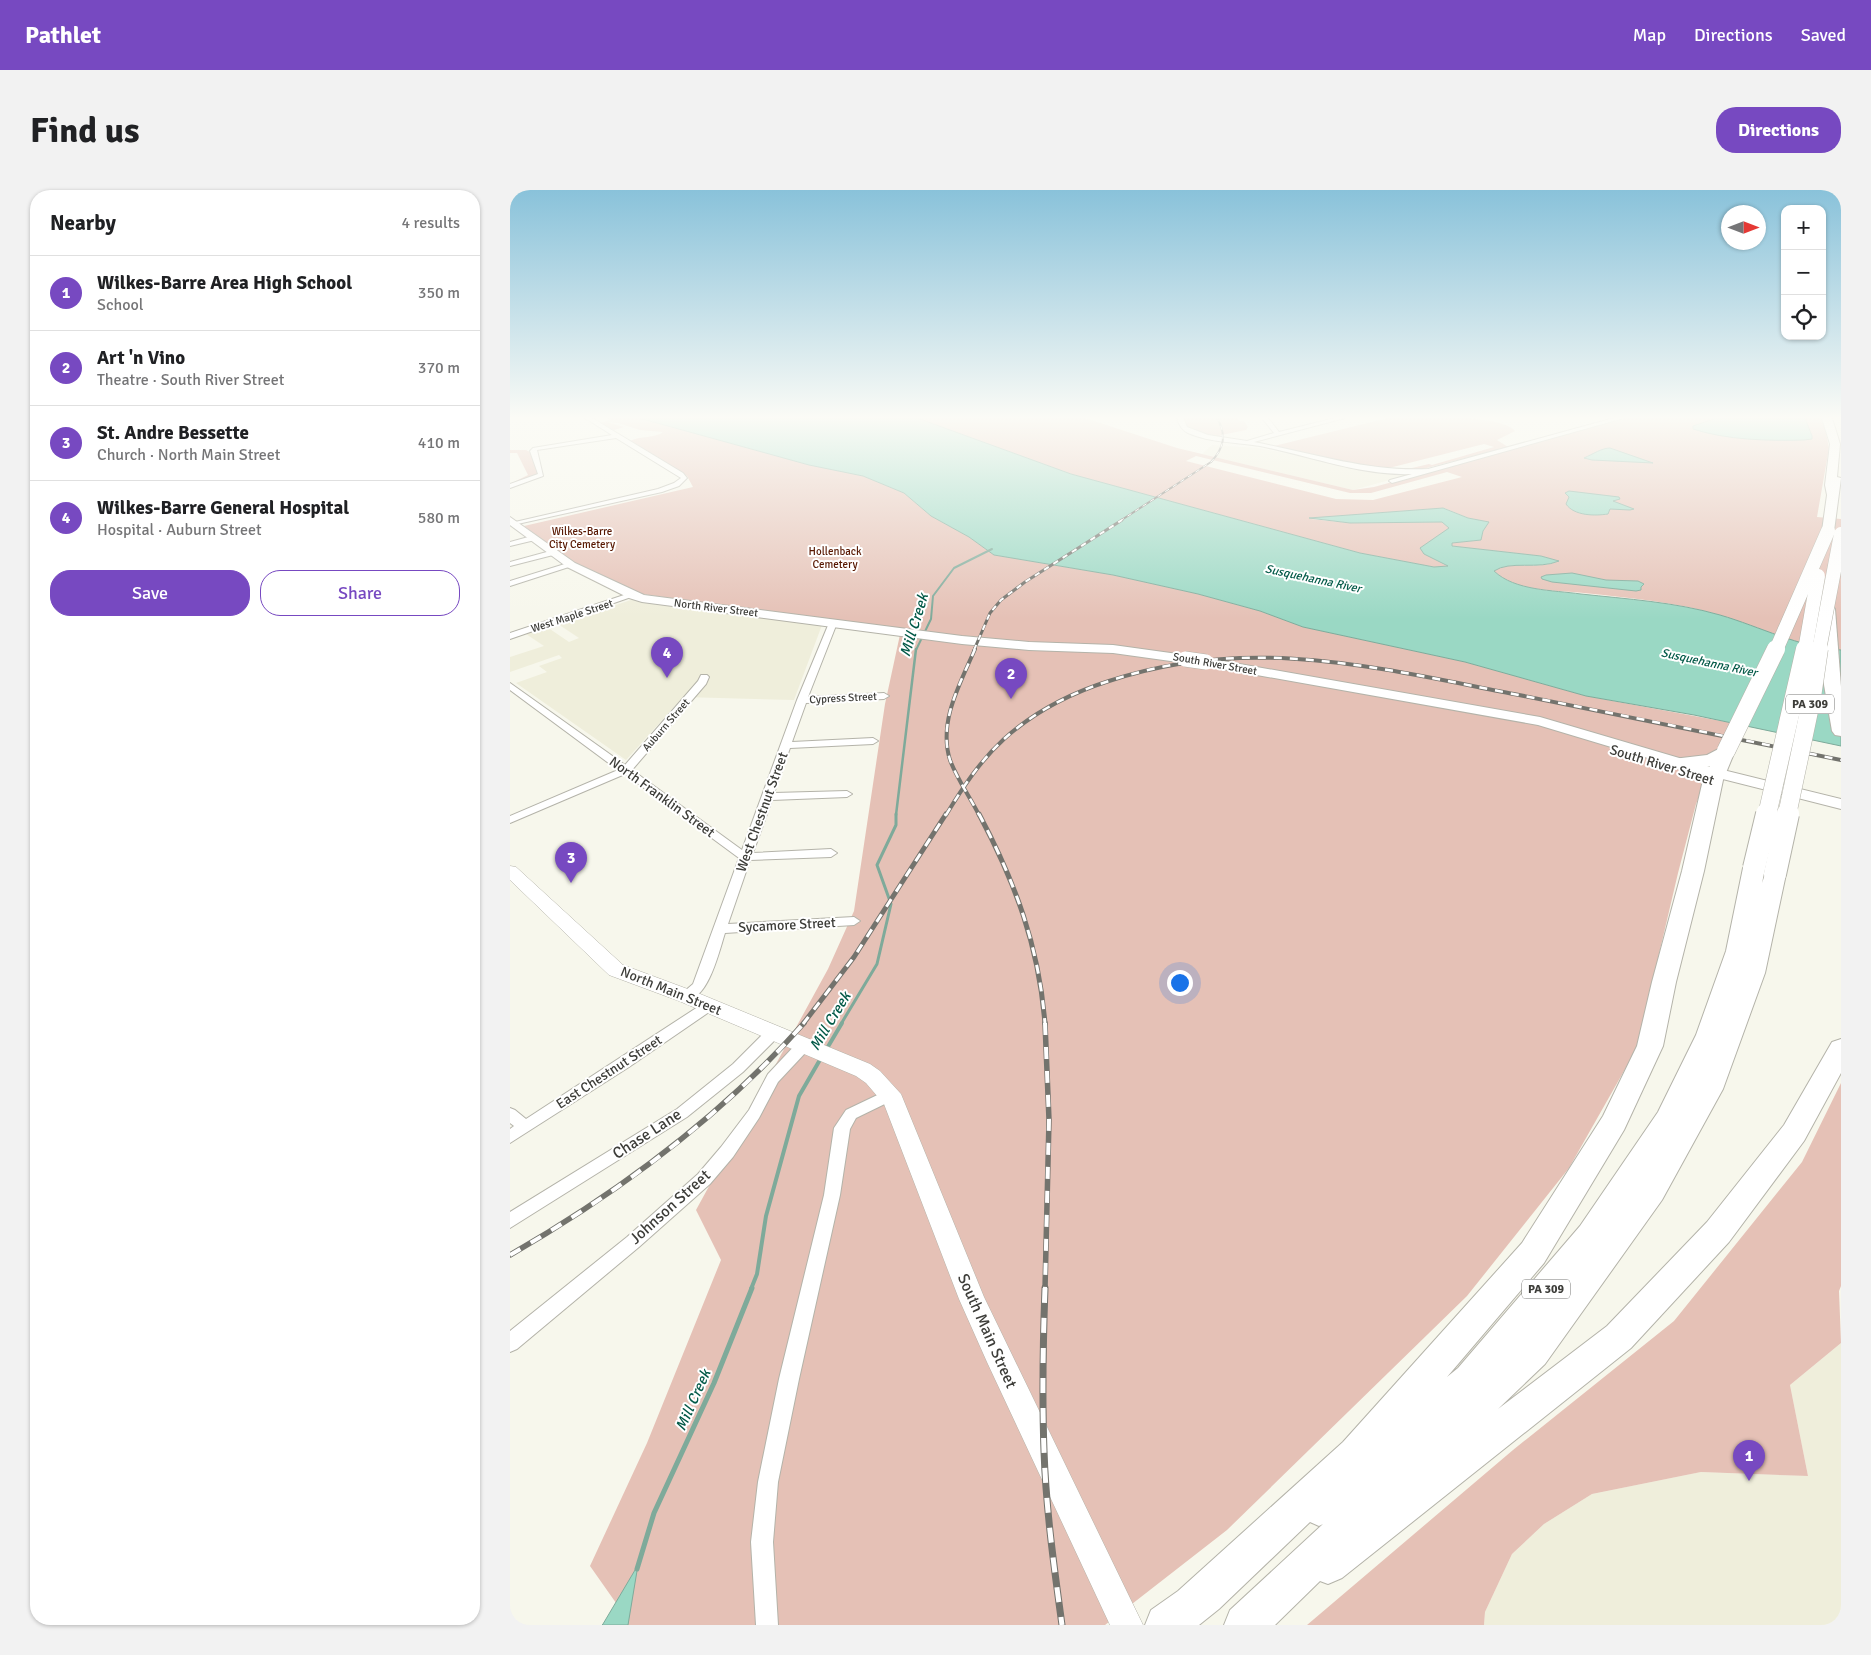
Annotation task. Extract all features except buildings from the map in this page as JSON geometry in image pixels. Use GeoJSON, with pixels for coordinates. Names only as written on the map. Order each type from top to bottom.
{"type":"FeatureCollection","features":[{"type":"Feature","properties":{"kind":"highway"},"geometry":{"type":"LineString","coordinates":[[1831,485],[1833,495]]}},
{"type":"Feature","properties":{"kind":"highway","name":"PA 309"},"geometry":{"type":"LineString","coordinates":[[1179,1615],[1345,1487],[1470,1380],[1591,1236],[1669,1119],[1710,1035],[1764,871],[1812,697],[1818,655],[1828,609],[1835,532],[1833,495],[1836,485]]}},
{"type":"Feature","properties":{"kind":"highway"},"geometry":{"type":"LineString","coordinates":[[1179,1615],[1356,1455],[1534,1253],[1614,1122],[1650,1046],[1664,982],[1717,771],[1805,589],[1835,532]]}},
{"type":"Feature","properties":{"kind":"highway","name":"PA 309"},"geometry":{"type":"LineString","coordinates":[[1245,1625],[1534,1352],[1651,1191],[1713,1082],[1753,973],[1764,871],[1801,671],[1835,532]]}},
{"type":"Feature","properties":{"kind":"highway"},"geometry":{"type":"LineString","coordinates":[[1828,609],[1830,679],[1841,731]]}},
{"type":"Feature","properties":{"kind":"highway"},"geometry":{"type":"LineString","coordinates":[[1681,767],[1710,760],[1717,771]]}},
{"type":"Feature","properties":{"kind":"highway"},"geometry":{"type":"LineString","coordinates":[[1681,767],[1701,784],[1717,771]]}},
{"type":"Feature","properties":{"kind":"highway"},"geometry":{"type":"LineString","coordinates":[[1250,1625],[1619,1337],[1718,1232],[1794,1133],[1841,1049]]}},
{"type":"Feature","properties":{"kind":"main road","name":"North River Street"},"geometry":{"type":"LineString","coordinates":[[512,523],[571,565],[633,595],[664,601],[942,637]]}},
{"type":"Feature","properties":{"kind":"main road","name":"South River Street"},"geometry":{"type":"LineString","coordinates":[[942,637],[1029,646],[1113,649],[1228,666],[1484,711],[1681,767]]}},
{"type":"Feature","properties":{"kind":"main road","name":"South River Street"},"geometry":{"type":"LineString","coordinates":[[1717,771],[1841,804]]}},
{"type":"Feature","properties":{"kind":"main road","name":"South River Street"},"geometry":{"type":"LineString","coordinates":[[1717,771],[1841,813]]}},
{"type":"Feature","properties":{"kind":"main road","name":"North Main Street"},"geometry":{"type":"LineString","coordinates":[[510,871],[616,970],[686,996],[835,1058]]}},
{"type":"Feature","properties":{"kind":"main road","name":"South Main Street"},"geometry":{"type":"LineString","coordinates":[[835,1058],[863,1070],[873,1077],[890,1095],[972,1299],[996,1353],[1126,1625]]}},
{"type":"Feature","properties":{"kind":"street"},"geometry":{"type":"LineString","coordinates":[[512,523],[660,491],[677,485]]}},
{"type":"Feature","properties":{"kind":"street"},"geometry":{"type":"LineString","coordinates":[[510,544],[532,538]]}},
{"type":"Feature","properties":{"kind":"street"},"geometry":{"type":"LineString","coordinates":[[510,564],[554,552]]}},
{"type":"Feature","properties":{"kind":"street"},"geometry":{"type":"LineString","coordinates":[[510,584],[571,565]]}},
{"type":"Feature","properties":{"kind":"street","name":"West Maple Street"},"geometry":{"type":"LineString","coordinates":[[510,636],[633,595]]}},
{"type":"Feature","properties":{"kind":"street","name":"West Chestnut Street"},"geometry":{"type":"LineString","coordinates":[[686,996],[699,986],[802,700],[833,623]]}},
{"type":"Feature","properties":{"kind":"street","name":"Auburn Street"},"geometry":{"type":"LineString","coordinates":[[626,770],[694,692],[704,677]]}},
{"type":"Feature","properties":{"kind":"street","name":"North Franklin Street"},"geometry":{"type":"LineString","coordinates":[[511,688],[745,857]]}},
{"type":"Feature","properties":{"kind":"street","name":"Cypress Street"},"geometry":{"type":"LineString","coordinates":[[802,700],[884,696]]}},
{"type":"Feature","properties":{"kind":"street"},"geometry":{"type":"LineString","coordinates":[[786,746],[873,741]]}},
{"type":"Feature","properties":{"kind":"street"},"geometry":{"type":"LineString","coordinates":[[510,820],[626,770]]}},
{"type":"Feature","properties":{"kind":"street"},"geometry":{"type":"LineString","coordinates":[[767,797],[846,794]]}},
{"type":"Feature","properties":{"kind":"street"},"geometry":{"type":"LineString","coordinates":[[745,857],[831,853]]}},
{"type":"Feature","properties":{"kind":"street","name":"Sycamore Street"},"geometry":{"type":"LineString","coordinates":[[720,929],[854,921]]}},
{"type":"Feature","properties":{"kind":"street","name":"East Chestnut Street"},"geometry":{"type":"LineString","coordinates":[[510,1137],[708,1006]]}},
{"type":"Feature","properties":{"kind":"street","name":"Chase Lane"},"geometry":{"type":"LineString","coordinates":[[510,1221],[682,1112],[738,1068],[773,1033]]}},
{"type":"Feature","properties":{"kind":"street","name":"Johnson Street"},"geometry":{"type":"LineString","coordinates":[[510,1343],[640,1236],[704,1179],[727,1152],[754,1114],[773,1078],[808,1048]]}},
{"type":"Feature","properties":{"kind":"street"},"geometry":{"type":"LineString","coordinates":[[767,1625],[762,1542],[768,1482],[788,1379],[832,1195],[842,1128],[851,1114],[890,1095]]}},
{"type":"Feature","properties":{"kind":"street"},"geometry":{"type":"LineString","coordinates":[[510,1114],[525,1127]]}},
{"type":"Feature","properties":{"kind":"shaded area"},"geometry":{"type":"Polygon","coordinates":[[[1332,485],[1372,485],[1353,490],[1332,485]]]}},
{"type":"Feature","properties":{"kind":"shaded area"},"geometry":{"type":"Polygon","coordinates":[[[634,599],[674,607],[822,625],[794,700],[683,697],[626,760],[516,683],[547,672],[539,666],[562,658],[559,655],[510,672],[510,657],[544,646],[526,634],[547,627],[569,642],[579,638],[558,624],[634,599]]]}},
{"type":"Feature","properties":{"kind":"shaded area"},"geometry":{"type":"Polygon","coordinates":[[[1841,1343],[1841,1625],[1484,1625],[1485,1612],[1512,1554],[1544,1524],[1592,1494],[1701,1472],[1808,1476],[1790,1385],[1841,1343]]]}},
{"type":"Feature","properties":{"kind":"green space"},"geometry":{"type":"Polygon","coordinates":[[[692,485],[885,485],[904,493],[931,516],[969,537],[994,555],[1113,575],[1198,594],[1260,611],[1303,627],[1465,662],[1586,696],[1732,723],[1717,751],[1696,804],[1637,1048],[1569,1168],[1467,1296],[1227,1530],[1105,1625],[628,1625],[628,1620],[590,1566],[647,1443],[721,1260],[696,1210],[828,969],[854,911],[885,704],[901,630],[642,594],[575,564],[524,526],[693,487],[692,485]]]}},
{"type":"Feature","properties":{"kind":"green space"},"geometry":{"type":"Polygon","coordinates":[[[1111,485],[1281,485],[1336,499],[1373,500],[1431,485],[1823,485],[1817,517],[1841,519],[1841,650],[1794,641],[1720,615],[1687,607],[1636,599],[1536,589],[1513,583],[1493,571],[1508,566],[1542,565],[1558,561],[1541,556],[1451,546],[1452,543],[1481,540],[1488,522],[1468,518],[1444,508],[1311,519],[1350,523],[1442,522],[1449,528],[1424,554],[1449,567],[1434,567],[1360,553],[1111,485]]]}},
{"type":"Feature","properties":{"kind":"green space"},"geometry":{"type":"Polygon","coordinates":[[[1317,485],[1332,485],[1353,490],[1400,485],[1371,493],[1350,493],[1317,485]]]}},
{"type":"Feature","properties":{"kind":"green space"},"geometry":{"type":"Polygon","coordinates":[[[1841,1083],[1841,1286],[1839,1291],[1841,1343],[1790,1385],[1808,1476],[1701,1472],[1592,1494],[1544,1524],[1512,1554],[1485,1612],[1484,1625],[1307,1625],[1513,1450],[1674,1321],[1802,1162],[1841,1083]]]}},
{"type":"Feature","properties":{"kind":"water","name":"Susquehanna River"},"geometry":{"type":"Polygon","coordinates":[[[885,485],[1111,485],[1360,553],[1434,567],[1448,566],[1424,554],[1420,548],[1449,528],[1442,522],[1350,523],[1309,518],[1443,508],[1468,518],[1489,522],[1483,531],[1481,540],[1452,543],[1452,546],[1541,556],[1559,561],[1542,565],[1508,566],[1494,571],[1503,578],[1523,586],[1686,607],[1720,615],[1795,641],[1841,650],[1841,746],[1694,715],[1586,696],[1465,662],[1303,627],[1260,611],[1198,594],[1113,575],[994,555],[969,537],[931,516],[904,493],[885,485]]]}},
{"type":"Feature","properties":{"kind":"water"},"geometry":{"type":"Polygon","coordinates":[[[1569,491],[1619,497],[1620,499],[1613,501],[1634,509],[1610,509],[1608,514],[1603,515],[1579,513],[1566,504],[1569,497],[1565,493],[1569,491]]]}},
{"type":"Feature","properties":{"kind":"water"},"geometry":{"type":"Polygon","coordinates":[[[1572,573],[1606,580],[1638,581],[1644,584],[1641,590],[1636,591],[1552,582],[1541,577],[1572,573]]]}},
{"type":"Feature","properties":{"kind":"water"},"geometry":{"type":"Polygon","coordinates":[[[638,1565],[628,1625],[602,1625],[603,1624],[638,1565]]]}},
{"type":"Feature","properties":{"kind":"waterway","name":"Mill Creek"},"geometry":{"type":"LineString","coordinates":[[916,650],[931,619],[933,596],[954,568],[992,549]]}},
{"type":"Feature","properties":{"kind":"waterway","name":"Mill Creek"},"geometry":{"type":"LineString","coordinates":[[896,815],[916,649]]}},
{"type":"Feature","properties":{"kind":"waterway","name":"Mill Creek"},"geometry":{"type":"LineString","coordinates":[[841,1024],[877,964],[891,904],[877,865],[896,825],[896,815]]}},
{"type":"Feature","properties":{"kind":"waterway","name":"Mill Creek"},"geometry":{"type":"LineString","coordinates":[[826,1050],[842,1023]]}},
{"type":"Feature","properties":{"kind":"waterway","name":"Mill Creek"},"geometry":{"type":"LineString","coordinates":[[751,1289],[757,1274],[766,1216],[799,1096],[821,1058]]}},
{"type":"Feature","properties":{"kind":"waterway","name":"Mill Creek"},"geometry":{"type":"LineString","coordinates":[[637,1569],[654,1513],[714,1383],[752,1288]]}},
{"type":"Feature","properties":{"kind":"railway"},"geometry":{"type":"LineString","coordinates":[[1120,521],[1176,485]]}},
{"type":"Feature","properties":{"kind":"railway"},"geometry":{"type":"LineString","coordinates":[[974,650],[990,613],[1001,600],[1025,582],[1122,520]]}},
{"type":"Feature","properties":{"kind":"railway"},"geometry":{"type":"LineString","coordinates":[[963,787],[950,760],[947,732],[952,703],[975,649]]}},
{"type":"Feature","properties":{"kind":"railway"},"geometry":{"type":"LineString","coordinates":[[963,787],[987,756],[1016,729],[1040,712],[1081,691],[1109,681],[1162,667],[1213,660],[1264,658],[1314,660],[1365,666],[1841,760]]}},
{"type":"Feature","properties":{"kind":"railway"},"geometry":{"type":"LineString","coordinates":[[946,815],[963,787]]}},
{"type":"Feature","properties":{"kind":"railway"},"geometry":{"type":"LineString","coordinates":[[963,787],[979,815]]}},
{"type":"Feature","properties":{"kind":"railway"},"geometry":{"type":"LineString","coordinates":[[803,1024],[854,957],[946,814]]}},
{"type":"Feature","properties":{"kind":"railway"},"geometry":{"type":"LineString","coordinates":[[979,814],[1004,865],[1023,915],[1037,968],[1045,1024]]}},
{"type":"Feature","properties":{"kind":"railway"},"geometry":{"type":"LineString","coordinates":[[510,1255],[590,1206],[629,1179],[703,1122],[772,1058],[804,1023]]}},
{"type":"Feature","properties":{"kind":"railway"},"geometry":{"type":"LineString","coordinates":[[1045,1023],[1049,1120],[1045,1289]]}},
{"type":"Feature","properties":{"kind":"railway"},"geometry":{"type":"LineString","coordinates":[[1045,1288],[1043,1349],[1045,1473],[1062,1625]]}},
{"type":"Feature","properties":{"kind":"place","name":"Wilkes-Barre General Hospital"},"geometry":{"type":"Point","coordinates":[667,678]}},
{"type":"Feature","properties":{"kind":"place","name":"Art 'n Vino"},"geometry":{"type":"Point","coordinates":[1011,699]}},
{"type":"Feature","properties":{"kind":"place","name":"St. Andre Bessette"},"geometry":{"type":"Point","coordinates":[571,883]}},
{"type":"Feature","properties":{"kind":"place","name":"Wilkes-Barre Area High School"},"geometry":{"type":"Point","coordinates":[1749,1481]}},
{"type":"Feature","properties":{"kind":"park label","name":"Wilkes-Barre City Cemetery"},"geometry":{"type":"Point","coordinates":[582,537]}},
{"type":"Feature","properties":{"kind":"park label","name":"Hollenback Cemetery"},"geometry":{"type":"Point","coordinates":[835,557]}}]}
